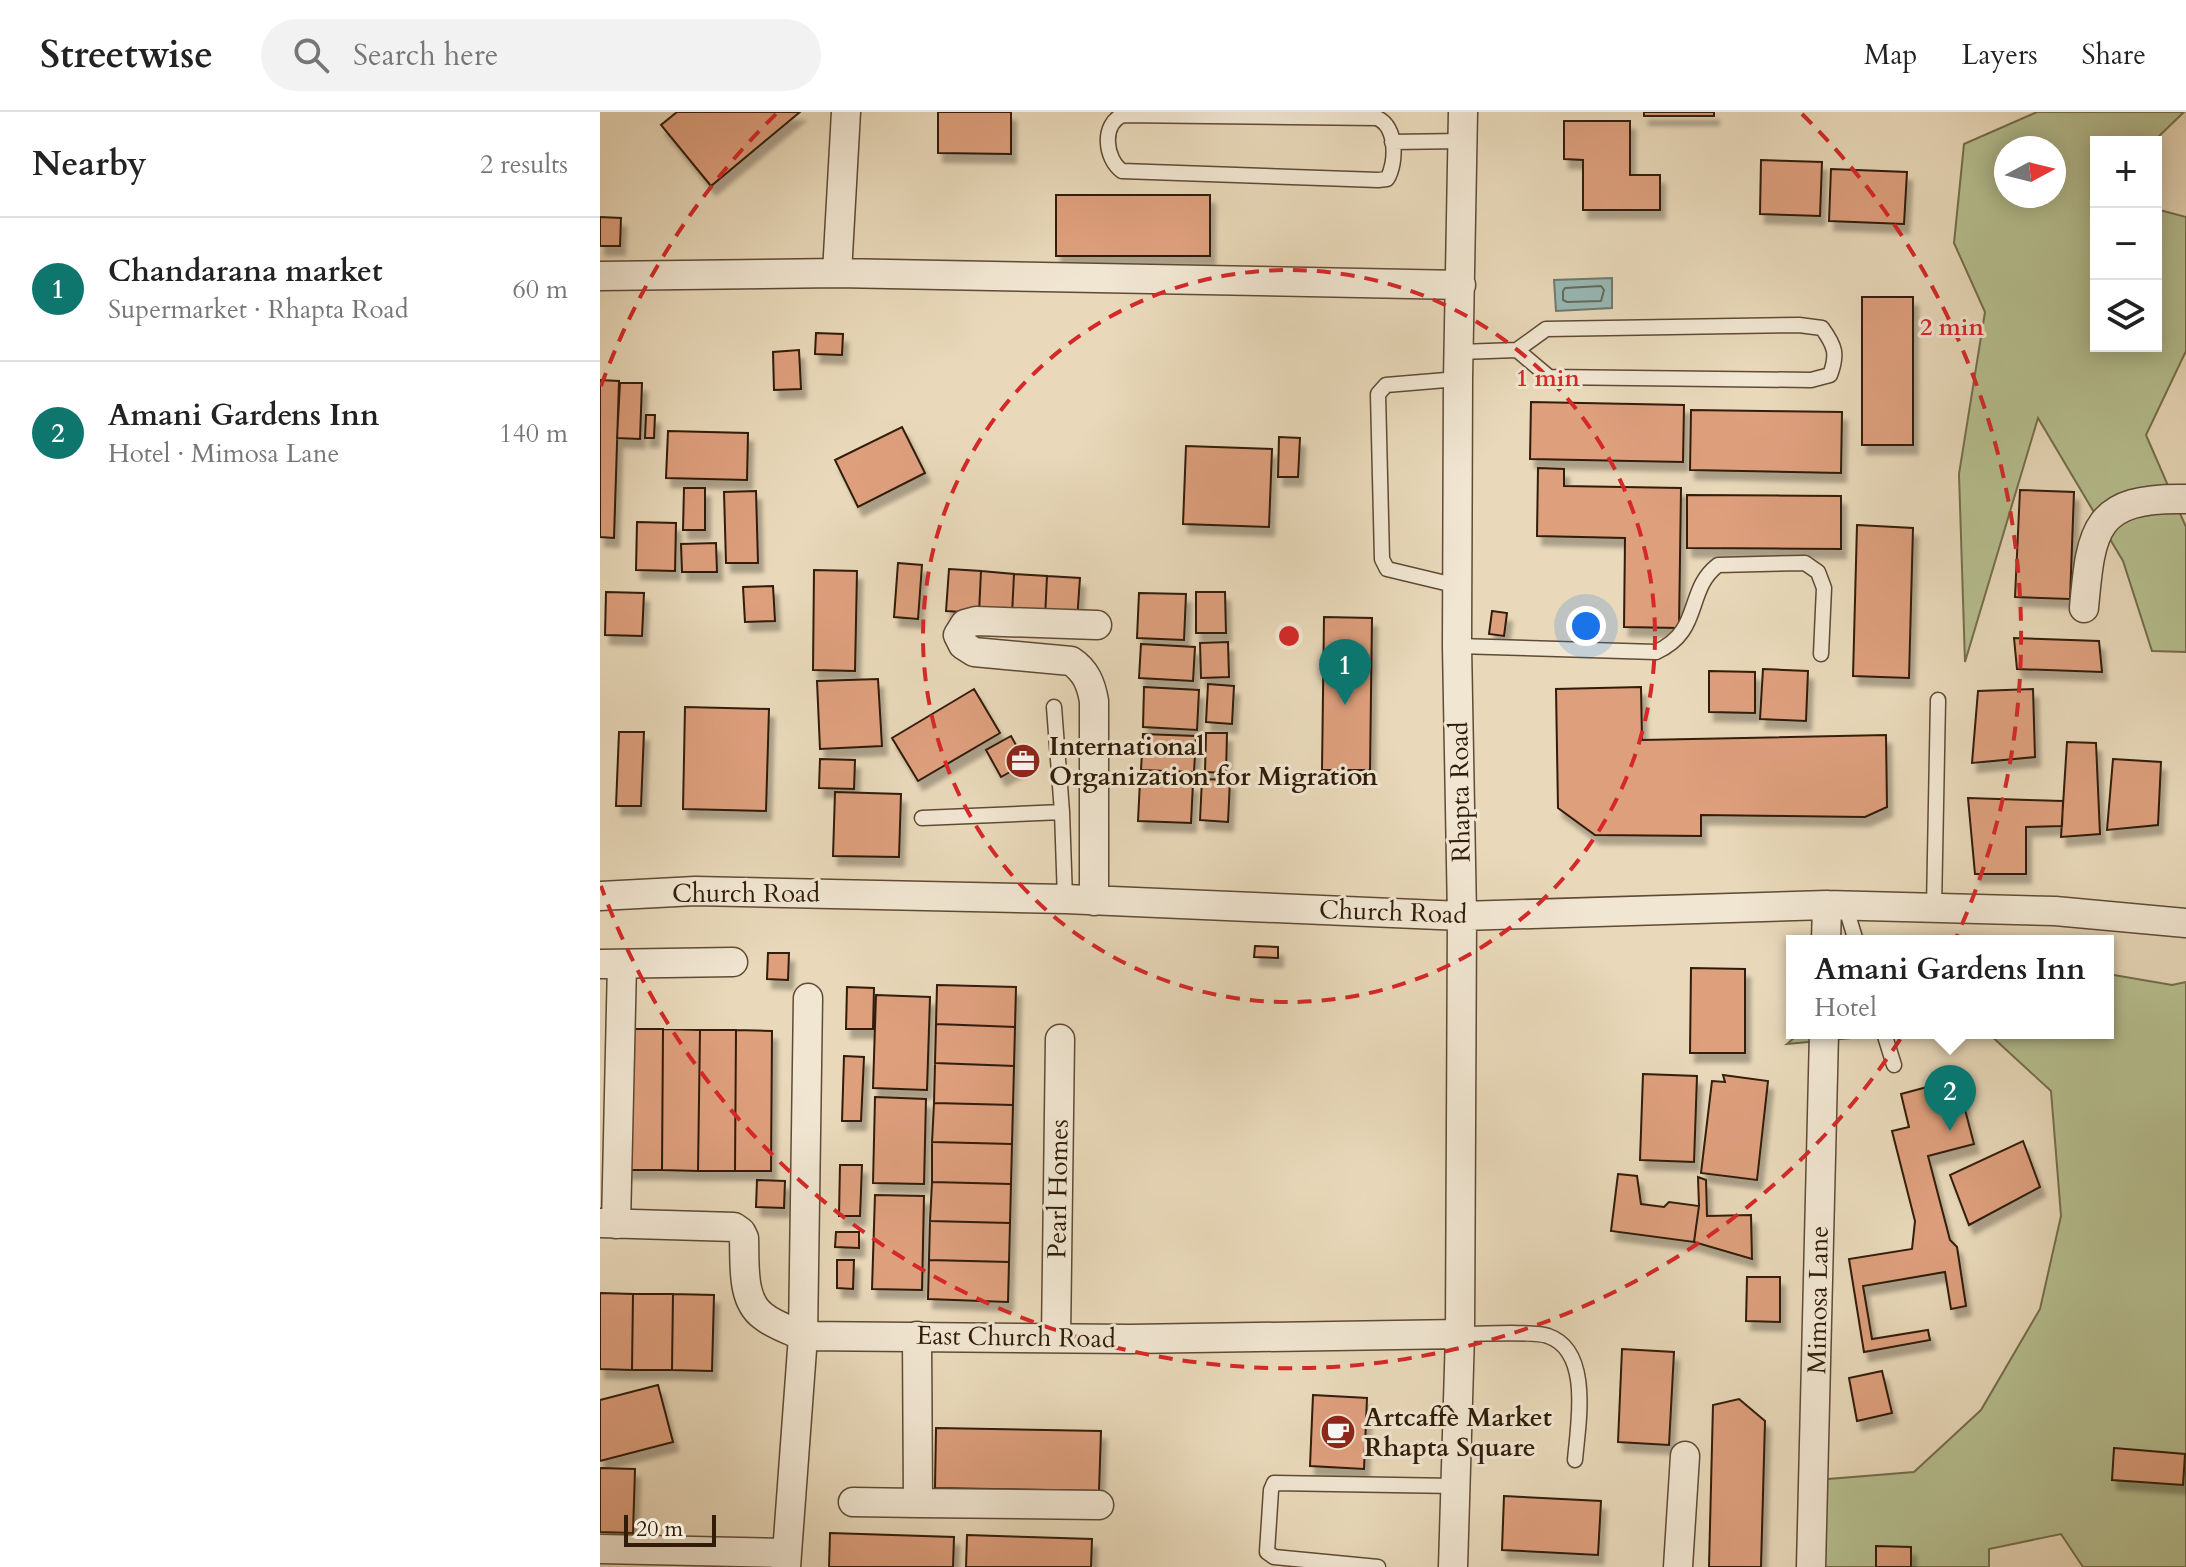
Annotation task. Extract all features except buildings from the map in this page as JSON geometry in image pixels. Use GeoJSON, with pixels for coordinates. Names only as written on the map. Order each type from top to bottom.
{"type":"FeatureCollection","features":[{"type":"Feature","properties":{"kind":"street"},"geometry":{"type":"LineString","coordinates":[[837,273],[846,112]]}},
{"type":"Feature","properties":{"kind":"street","name":"Rhapta Road"},"geometry":{"type":"LineString","coordinates":[[1453,1567],[1460,1334],[1462,916],[1457,646],[1463,112]]}},
{"type":"Feature","properties":{"kind":"street"},"geometry":{"type":"LineString","coordinates":[[600,276],[837,273],[1461,285]]}},
{"type":"Feature","properties":{"kind":"street"},"geometry":{"type":"LineString","coordinates":[[2084,608],[2088,564],[2098,530],[2109,513],[2158,498],[2186,499]]}},
{"type":"Feature","properties":{"kind":"street"},"geometry":{"type":"LineString","coordinates":[[1094,901],[1094,701],[1091,684],[1081,668],[1071,661],[974,652],[963,645],[958,635],[965,624],[976,621],[1097,625]]}},
{"type":"Feature","properties":{"kind":"street","name":"Church Road"},"geometry":{"type":"LineString","coordinates":[[600,896],[695,891],[1065,899],[1462,916],[1836,905],[2055,911],[2186,923]]}},
{"type":"Feature","properties":{"kind":"street"},"geometry":{"type":"LineString","coordinates":[[1828,935],[1836,905]]}},
{"type":"Feature","properties":{"kind":"street"},"geometry":{"type":"LineString","coordinates":[[733,962],[611,964],[608,1224],[734,1227],[744,1238],[746,1284],[753,1304],[762,1316],[803,1336]]}},
{"type":"Feature","properties":{"kind":"street"},"geometry":{"type":"LineString","coordinates":[[600,1549],[786,1560],[803,1336],[808,998]]}},
{"type":"Feature","properties":{"kind":"street","name":"Pearl Homes"},"geometry":{"type":"LineString","coordinates":[[1056,1338],[1060,1039]]}},
{"type":"Feature","properties":{"kind":"street","name":"Mimosa Lane"},"geometry":{"type":"LineString","coordinates":[[1811,1567],[1824,1039]]}},
{"type":"Feature","properties":{"kind":"street","name":"East Church Road"},"geometry":{"type":"LineString","coordinates":[[803,1336],[1056,1338],[1460,1334]]}},
{"type":"Feature","properties":{"kind":"street"},"geometry":{"type":"LineString","coordinates":[[917,1336],[918,1503]]}},
{"type":"Feature","properties":{"kind":"street"},"geometry":{"type":"LineString","coordinates":[[1678,1567],[1685,1456]]}},
{"type":"Feature","properties":{"kind":"street"},"geometry":{"type":"LineString","coordinates":[[853,1502],[1099,1505]]}},
{"type":"Feature","properties":{"kind":"lane"},"geometry":{"type":"LineString","coordinates":[[1123,115],[1377,118],[1386,121],[1392,142],[1392,170],[1387,179],[1378,180],[1122,171],[1113,165],[1109,157],[1109,125],[1114,118],[1123,115]]}},
{"type":"Feature","properties":{"kind":"lane"},"geometry":{"type":"LineString","coordinates":[[1392,142],[1463,141]]}},
{"type":"Feature","properties":{"kind":"lane"},"geometry":{"type":"LineString","coordinates":[[1458,586],[1387,569],[1382,559],[1378,394],[1386,385],[1517,350],[1546,329],[1799,325],[1822,328],[1832,342],[1836,361],[1830,375],[1811,380],[1549,377],[1517,350]]}},
{"type":"Feature","properties":{"kind":"lane"},"geometry":{"type":"LineString","coordinates":[[1457,646],[1656,652],[1667,647],[1685,630],[1702,581],[1718,565],[1805,563],[1818,572],[1824,588],[1821,654]]}},
{"type":"Feature","properties":{"kind":"lane"},"geometry":{"type":"LineString","coordinates":[[1934,908],[1938,700]]}},
{"type":"Feature","properties":{"kind":"lane"},"geometry":{"type":"LineString","coordinates":[[1054,707],[1065,899]]}},
{"type":"Feature","properties":{"kind":"lane"},"geometry":{"type":"LineString","coordinates":[[922,818],[1062,812]]}},
{"type":"Feature","properties":{"kind":"lane"},"geometry":{"type":"LineString","coordinates":[[1836,905],[1853,935]]}},
{"type":"Feature","properties":{"kind":"lane"},"geometry":{"type":"LineString","coordinates":[[1886,1039],[1894,1065]]}},
{"type":"Feature","properties":{"kind":"lane"},"geometry":{"type":"LineString","coordinates":[[1460,1334],[1547,1336],[1570,1352],[1579,1378],[1575,1460]]}},
{"type":"Feature","properties":{"kind":"lane"},"geometry":{"type":"LineString","coordinates":[[1378,1567],[1274,1557],[1267,1552],[1274,1483],[1455,1486]]}},
{"type":"Feature","properties":{"kind":"green space"},"geometry":{"type":"Polygon","coordinates":[[[2037,112],[2184,112],[2159,136],[2090,136],[2090,352],[2162,352],[2162,211],[2186,217],[2186,351],[2146,435],[2186,527],[2186,652],[2152,651],[2123,561],[2038,418],[1965,662],[1959,474],[1985,312],[1954,243],[1964,144],[2037,112]]]}},
{"type":"Feature","properties":{"kind":"green space"},"geometry":{"type":"Polygon","coordinates":[[[2114,975],[2172,985],[2186,982],[2186,1567],[2083,1567],[2061,1534],[1989,1549],[1989,1567],[1813,1567],[1804,1481],[1914,1472],[1981,1410],[2040,1309],[2061,1216],[2051,1091],[1995,1039],[2114,1039],[2114,975]]]}},
{"type":"Feature","properties":{"kind":"green space"},"geometry":{"type":"Polygon","coordinates":[[[1793,1039],[1841,1039],[1787,1044],[1793,1039]]]}},
{"type":"Feature","properties":{"kind":"water"},"geometry":{"type":"Polygon","coordinates":[[[1612,278],[1612,308],[1556,311],[1554,280],[1612,278]]]}},
{"type":"Feature","properties":{"kind":"place","name":"Chandarana market"},"geometry":{"type":"Point","coordinates":[1345,705]}},
{"type":"Feature","properties":{"kind":"place","name":"International Organization for Migration"},"geometry":{"type":"Point","coordinates":[1023,761]}},
{"type":"Feature","properties":{"kind":"place","name":"Amani Gardens Inn"},"geometry":{"type":"Point","coordinates":[1950,1131]}},
{"type":"Feature","properties":{"kind":"place","name":"Artcaffè Market Rhapta Square"},"geometry":{"type":"Point","coordinates":[1338,1432]}}]}
